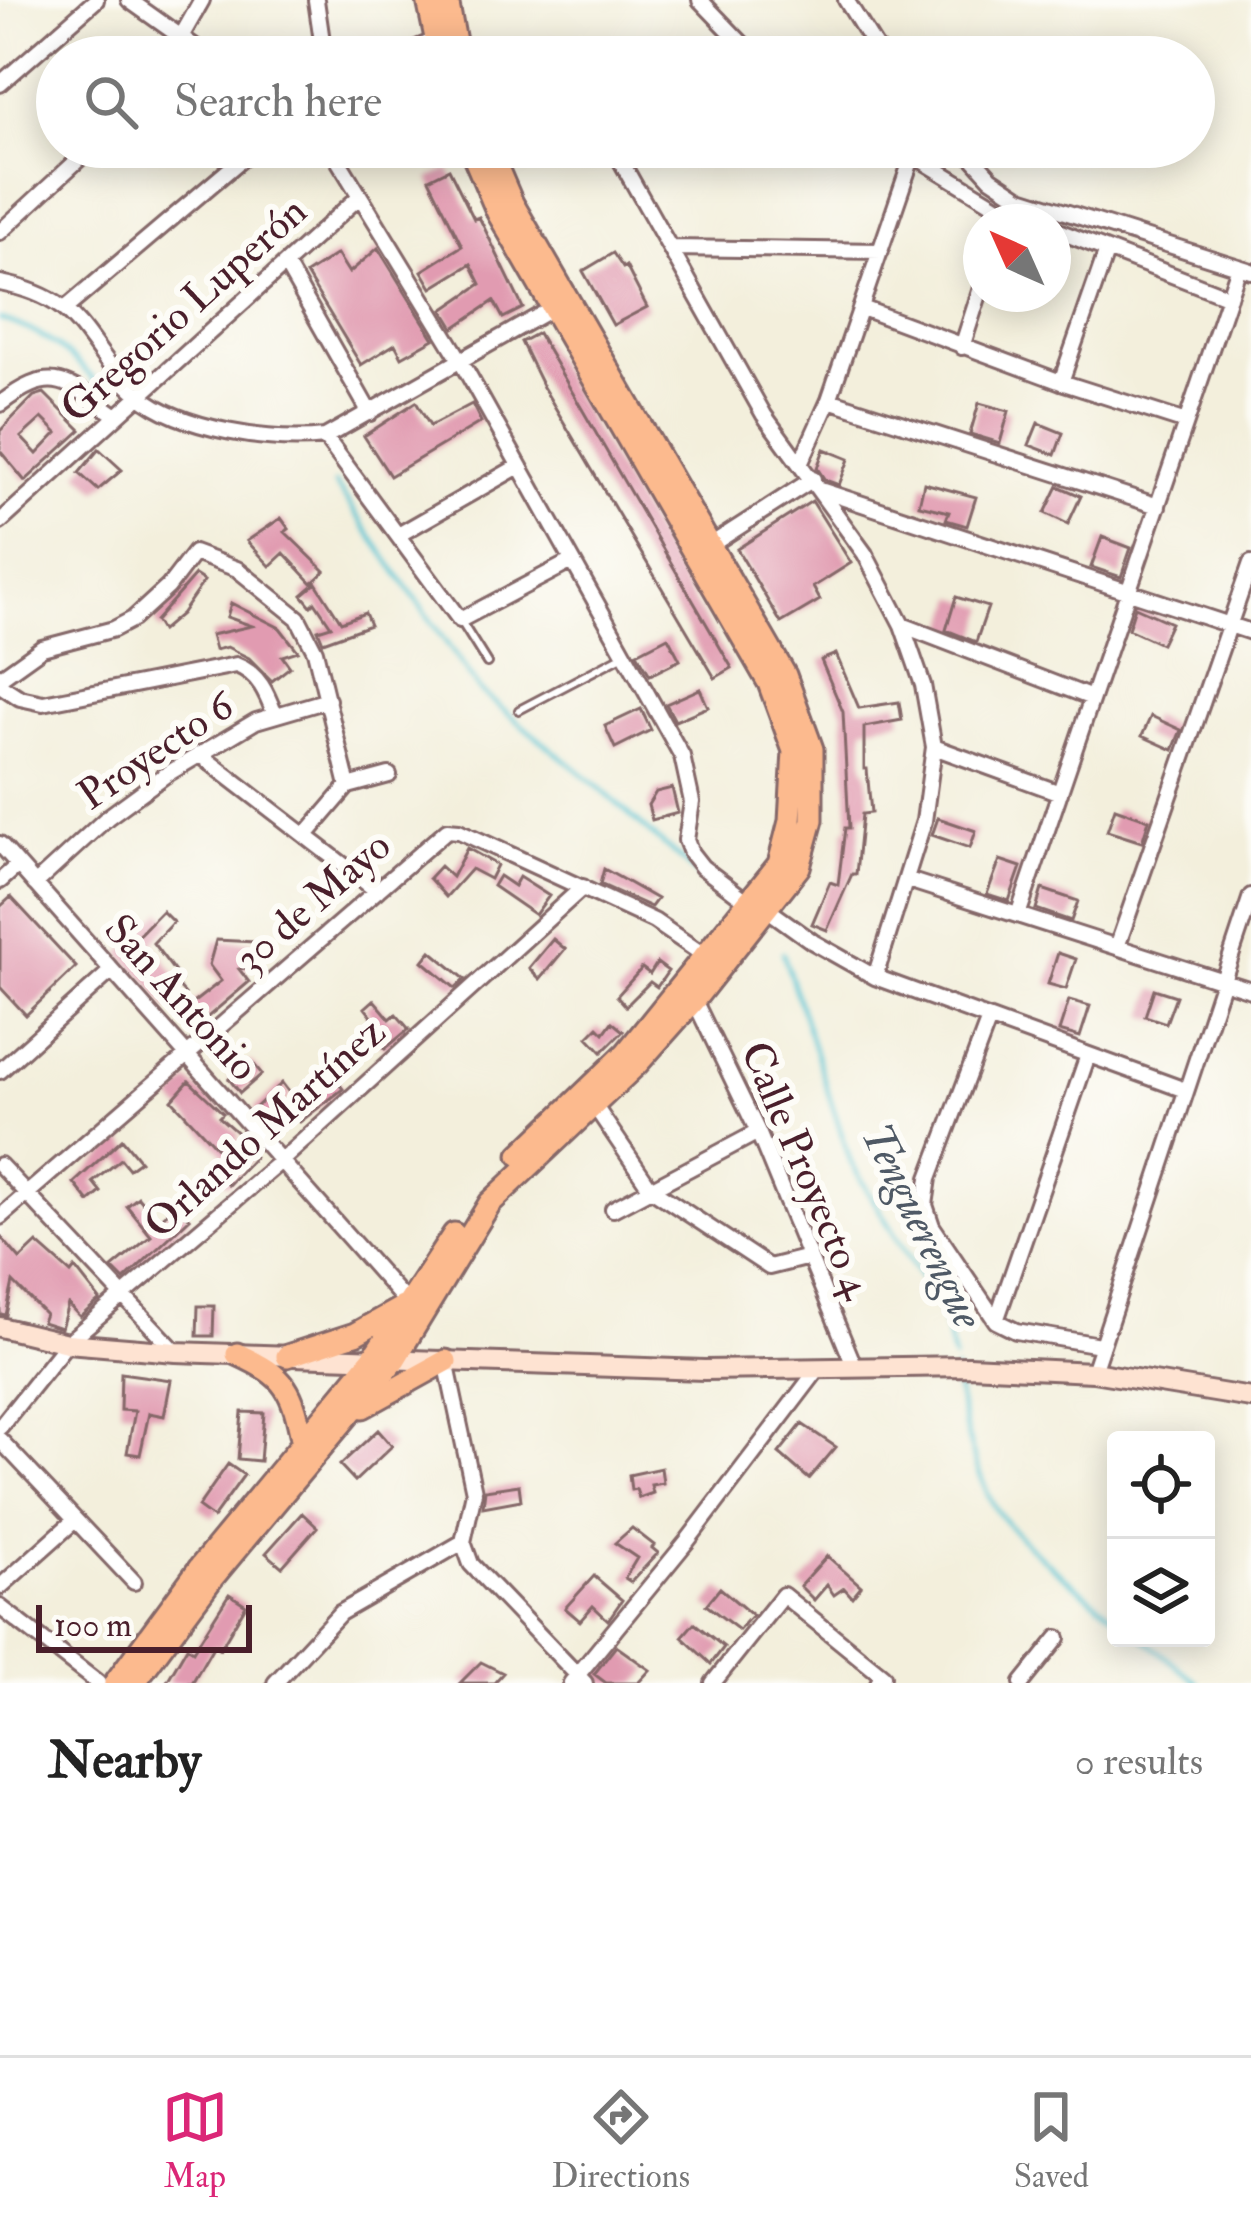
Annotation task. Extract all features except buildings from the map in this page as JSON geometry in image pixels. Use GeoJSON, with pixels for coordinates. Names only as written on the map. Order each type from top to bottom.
{"type":"FeatureCollection","features":[{"type":"Feature","properties":{"kind":"main road"},"geometry":{"type":"LineString","coordinates":[[428,0],[435,36]]}},
{"type":"Feature","properties":{"kind":"main road"},"geometry":{"type":"LineString","coordinates":[[447,0],[454,36]]}},
{"type":"Feature","properties":{"kind":"main road"},"geometry":{"type":"LineString","coordinates":[[479,168],[498,213],[553,308],[703,550]]}},
{"type":"Feature","properties":{"kind":"main road"},"geometry":{"type":"LineString","coordinates":[[287,1356],[413,1311],[490,1203],[594,1106],[694,1000],[757,906],[779,864],[790,821],[794,751],[770,683],[497,168]]}},
{"type":"Feature","properties":{"kind":"main road"},"geometry":{"type":"LineString","coordinates":[[134,1683],[212,1577],[344,1419],[480,1193],[626,1053],[705,956],[757,906]]}},
{"type":"Feature","properties":{"kind":"main road"},"geometry":{"type":"LineString","coordinates":[[413,1311],[422,1342],[429,1352],[446,1360]]}},
{"type":"Feature","properties":{"kind":"main road"},"geometry":{"type":"LineString","coordinates":[[0,1327],[67,1343],[176,1352],[704,1370],[969,1366],[1094,1372],[1251,1398]]}},
{"type":"Feature","properties":{"kind":"main road"},"geometry":{"type":"LineString","coordinates":[[237,1354],[268,1368],[292,1391],[303,1443]]}},
{"type":"Feature","properties":{"kind":"main road"},"geometry":{"type":"LineString","coordinates":[[115,1683],[201,1566],[303,1443],[383,1359]]}},
{"type":"Feature","properties":{"kind":"main road"},"geometry":{"type":"LineString","coordinates":[[344,1419],[446,1360]]}},
{"type":"Feature","properties":{"kind":"street"},"geometry":{"type":"LineString","coordinates":[[55,36],[96,0]]}},
{"type":"Feature","properties":{"kind":"street"},"geometry":{"type":"LineString","coordinates":[[129,0],[180,36]]}},
{"type":"Feature","properties":{"kind":"street"},"geometry":{"type":"LineString","coordinates":[[182,36],[202,0]]}},
{"type":"Feature","properties":{"kind":"street"},"geometry":{"type":"LineString","coordinates":[[316,0],[321,36]]}},
{"type":"Feature","properties":{"kind":"street"},"geometry":{"type":"LineString","coordinates":[[700,0],[735,36]]}},
{"type":"Feature","properties":{"kind":"street"},"geometry":{"type":"LineString","coordinates":[[846,0],[868,36]]}},
{"type":"Feature","properties":{"kind":"street"},"geometry":{"type":"LineString","coordinates":[[0,84],[36,52]]}},
{"type":"Feature","properties":{"kind":"street"},"geometry":{"type":"LineString","coordinates":[[0,232],[69,168]]}},
{"type":"Feature","properties":{"kind":"street"},"geometry":{"type":"LineString","coordinates":[[66,308],[231,168]]}},
{"type":"Feature","properties":{"kind":"street"},"geometry":{"type":"LineString","coordinates":[[342,168],[459,358],[682,756],[692,802],[686,840],[702,866],[757,906],[874,977],[1185,1090]]}},
{"type":"Feature","properties":{"kind":"street"},"geometry":{"type":"LineString","coordinates":[[625,168],[764,415],[865,554],[902,625],[923,685],[934,747],[924,821],[874,977]]}},
{"type":"Feature","properties":{"kind":"street"},"geometry":{"type":"LineString","coordinates":[[801,462],[829,400],[909,168]]}},
{"type":"Feature","properties":{"kind":"street"},"geometry":{"type":"LineString","coordinates":[[933,168],[986,204]]}},
{"type":"Feature","properties":{"kind":"street"},"geometry":{"type":"LineString","coordinates":[[982,168],[1021,198],[1245,269],[1229,297],[1018,915]]}},
{"type":"Feature","properties":{"kind":"street","name":"Gregorio Luperón"},"geometry":{"type":"LineString","coordinates":[[0,522],[358,197]]}},
{"type":"Feature","properties":{"kind":"street"},"geometry":{"type":"LineString","coordinates":[[1071,236],[1229,297]]}},
{"type":"Feature","properties":{"kind":"street"},"geometry":{"type":"LineString","coordinates":[[672,248],[881,250]]}},
{"type":"Feature","properties":{"kind":"street"},"geometry":{"type":"LineString","coordinates":[[1061,382],[1107,250]]}},
{"type":"Feature","properties":{"kind":"street"},"geometry":{"type":"LineString","coordinates":[[286,265],[370,413]]}},
{"type":"Feature","properties":{"kind":"street"},"geometry":{"type":"LineString","coordinates":[[0,283],[29,288],[66,308],[139,394],[190,421],[286,440],[326,437],[553,308]]}},
{"type":"Feature","properties":{"kind":"street"},"geometry":{"type":"LineString","coordinates":[[862,308],[1061,382],[1186,422]]}},
{"type":"Feature","properties":{"kind":"street"},"geometry":{"type":"LineString","coordinates":[[962,347],[973,312]]}},
{"type":"Feature","properties":{"kind":"street"},"geometry":{"type":"LineString","coordinates":[[0,404],[37,380],[54,379],[71,384],[115,415]]}},
{"type":"Feature","properties":{"kind":"street"},"geometry":{"type":"LineString","coordinates":[[829,400],[1158,506]]}},
{"type":"Feature","properties":{"kind":"street"},"geometry":{"type":"LineString","coordinates":[[326,437],[460,620],[572,561]]}},
{"type":"Feature","properties":{"kind":"street"},"geometry":{"type":"LineString","coordinates":[[400,534],[520,466]]}},
{"type":"Feature","properties":{"kind":"street"},"geometry":{"type":"LineString","coordinates":[[703,550],[817,485],[1251,632]]}},
{"type":"Feature","properties":{"kind":"street"},"geometry":{"type":"LineString","coordinates":[[275,715],[260,683],[236,664],[43,703],[20,698],[0,682],[42,648],[114,629],[133,619],[168,587],[190,556],[200,553],[237,569],[298,618],[315,651],[348,786]]}},
{"type":"Feature","properties":{"kind":"street"},"geometry":{"type":"LineString","coordinates":[[1117,946],[1251,563]]}},
{"type":"Feature","properties":{"kind":"street"},"geometry":{"type":"LineString","coordinates":[[902,625],[1092,698]]}},
{"type":"Feature","properties":{"kind":"street","name":"Proyecto 6"},"geometry":{"type":"LineString","coordinates":[[35,884],[107,817],[200,754],[256,721],[328,700]]}},
{"type":"Feature","properties":{"kind":"street"},"geometry":{"type":"LineString","coordinates":[[934,747],[1060,793]]}},
{"type":"Feature","properties":{"kind":"street"},"geometry":{"type":"LineString","coordinates":[[200,754],[377,891]]}},
{"type":"Feature","properties":{"kind":"street"},"geometry":{"type":"LineString","coordinates":[[308,834],[348,786],[388,775]]}},
{"type":"Feature","properties":{"kind":"street","name":"30 de Mayo"},"geometry":{"type":"LineString","coordinates":[[0,1217],[453,828],[583,887]]}},
{"type":"Feature","properties":{"kind":"street","name":"San Antonio"},"geometry":{"type":"LineString","coordinates":[[0,844],[413,1311]]}},
{"type":"Feature","properties":{"kind":"street"},"geometry":{"type":"LineString","coordinates":[[0,881],[18,865]]}},
{"type":"Feature","properties":{"kind":"street"},"geometry":{"type":"LineString","coordinates":[[908,880],[1251,990]]}},
{"type":"Feature","properties":{"kind":"street"},"geometry":{"type":"LineString","coordinates":[[583,887],[654,921],[705,956]]}},
{"type":"Feature","properties":{"kind":"street","name":"Orlando Martínez"},"geometry":{"type":"LineString","coordinates":[[0,1426],[67,1343],[280,1161],[583,887]]}},
{"type":"Feature","properties":{"kind":"street"},"geometry":{"type":"LineString","coordinates":[[1094,1372],[1251,896]]}},
{"type":"Feature","properties":{"kind":"street"},"geometry":{"type":"LineString","coordinates":[[0,1071],[111,971]]}},
{"type":"Feature","properties":{"kind":"street","name":"Calle Proyecto 4"},"geometry":{"type":"LineString","coordinates":[[694,1000],[758,1132],[855,1368]]}},
{"type":"Feature","properties":{"kind":"street"},"geometry":{"type":"LineString","coordinates":[[989,1019],[929,1178],[925,1205],[932,1226],[996,1322],[1016,1331],[1100,1345]]}},
{"type":"Feature","properties":{"kind":"street"},"geometry":{"type":"LineString","coordinates":[[996,1322],[1088,1055]]}},
{"type":"Feature","properties":{"kind":"street"},"geometry":{"type":"LineString","coordinates":[[594,1106],[651,1189],[769,1267],[809,1257]]}},
{"type":"Feature","properties":{"kind":"street"},"geometry":{"type":"LineString","coordinates":[[613,1208],[758,1132]]}},
{"type":"Feature","properties":{"kind":"street"},"geometry":{"type":"LineString","coordinates":[[0,1165],[176,1352]]}},
{"type":"Feature","properties":{"kind":"street"},"geometry":{"type":"LineString","coordinates":[[446,1360],[474,1492],[464,1542],[471,1564],[578,1680],[818,1369]]}},
{"type":"Feature","properties":{"kind":"street"},"geometry":{"type":"LineString","coordinates":[[0,1440],[134,1582]]}},
{"type":"Feature","properties":{"kind":"street"},"geometry":{"type":"LineString","coordinates":[[0,1587],[74,1521]]}},
{"type":"Feature","properties":{"kind":"street"},"geometry":{"type":"LineString","coordinates":[[275,1683],[340,1613],[464,1542]]}},
{"type":"Feature","properties":{"kind":"street"},"geometry":{"type":"LineString","coordinates":[[713,1683],[783,1595],[883,1676],[878,1683]]}},
{"type":"Feature","properties":{"kind":"street"},"geometry":{"type":"LineString","coordinates":[[0,1607],[98,1683]]}},
{"type":"Feature","properties":{"kind":"street"},"geometry":{"type":"LineString","coordinates":[[1022,1683],[1058,1638]]}},
{"type":"Feature","properties":{"kind":"lane"},"geometry":{"type":"LineString","coordinates":[[460,620],[487,663]]}},
{"type":"Feature","properties":{"kind":"lane"},"geometry":{"type":"LineString","coordinates":[[519,710],[625,654]]}},
{"type":"Feature","properties":{"kind":"waterway","name":"Tenguerengue"},"geometry":{"type":"LineString","coordinates":[[0,319],[58,346],[103,391]]}},
{"type":"Feature","properties":{"kind":"waterway","name":"Tenguerengue"},"geometry":{"type":"LineString","coordinates":[[335,484],[480,691],[725,899]]}},
{"type":"Feature","properties":{"kind":"waterway","name":"Tenguerengue"},"geometry":{"type":"LineString","coordinates":[[783,953],[851,1163],[942,1313],[954,1359]]}},
{"type":"Feature","properties":{"kind":"waterway","name":"Tenguerengue"},"geometry":{"type":"LineString","coordinates":[[955,1370],[970,1444],[998,1512],[1037,1553],[1107,1610]]}},
{"type":"Feature","properties":{"kind":"waterway","name":"Tenguerengue"},"geometry":{"type":"LineString","coordinates":[[1154,1647],[1198,1683]]}}]}
